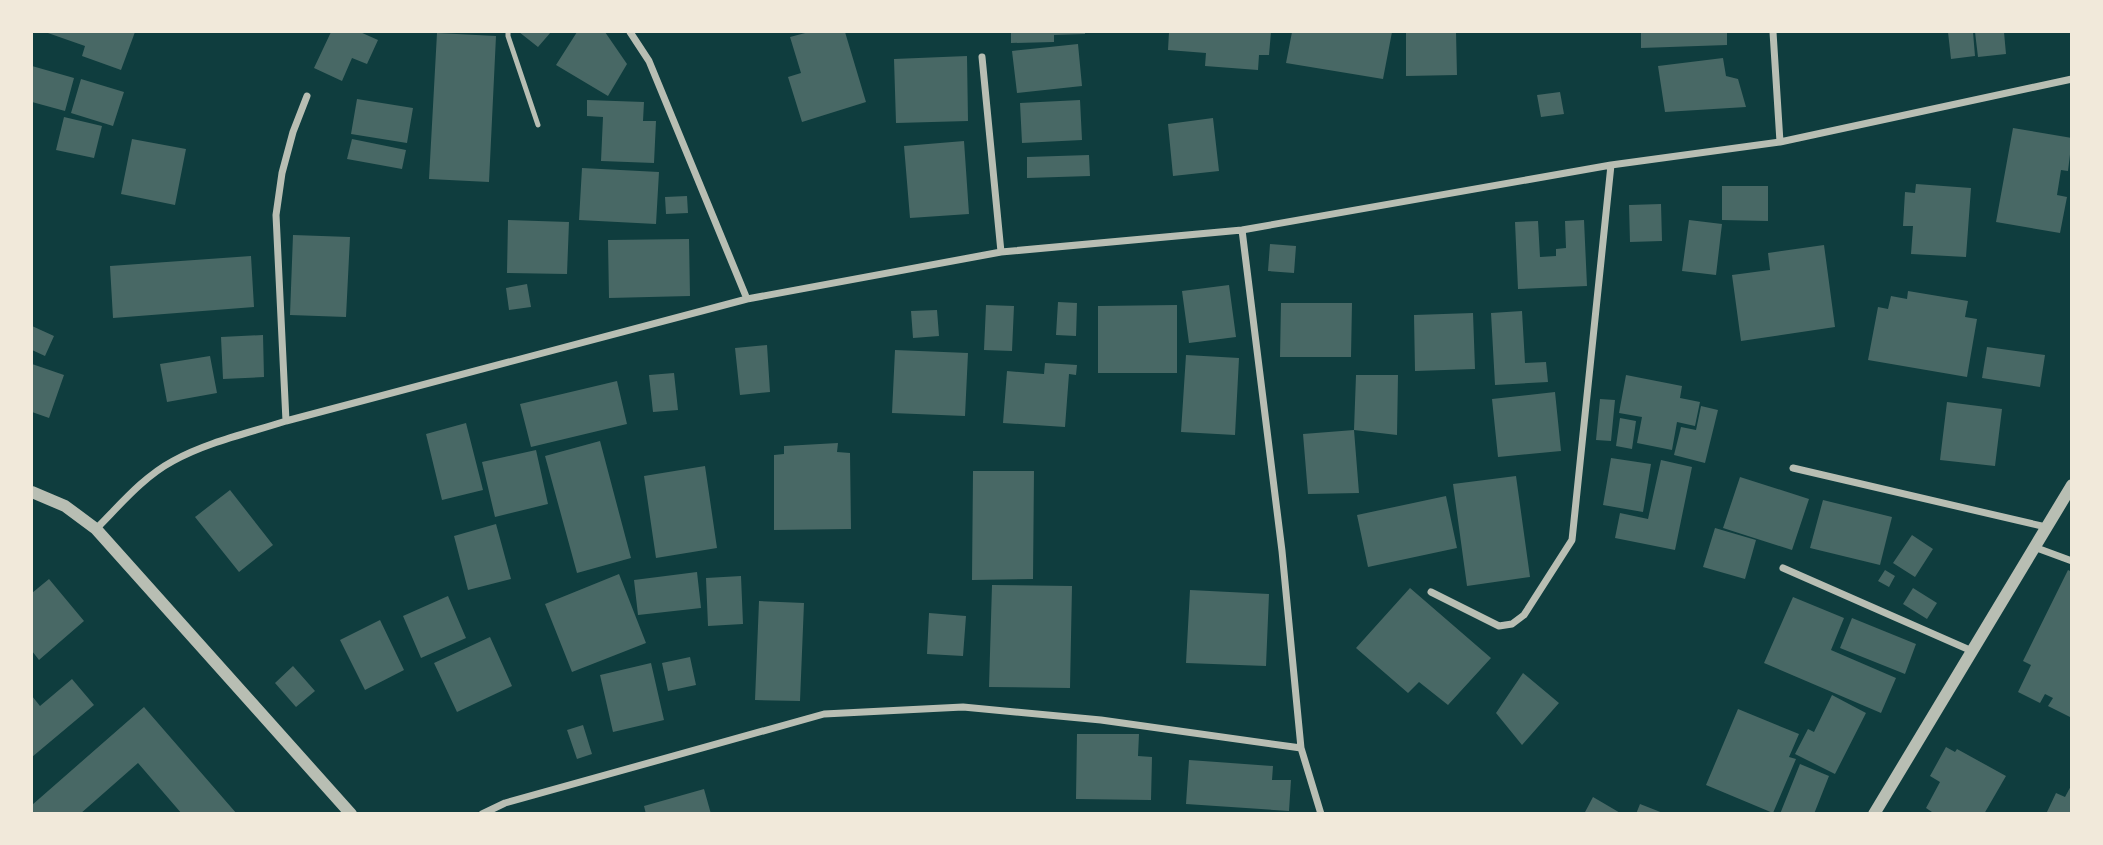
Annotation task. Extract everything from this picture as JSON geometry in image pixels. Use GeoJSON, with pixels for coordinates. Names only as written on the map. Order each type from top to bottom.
{"type":"FeatureCollection","features":[{"type":"Feature","properties":{"kind":"street"},"geometry":{"type":"LineString","coordinates":[[631,32],[649,61],[747,299]]}},
{"type":"Feature","properties":{"kind":"street"},"geometry":{"type":"LineString","coordinates":[[1773,32],[1780,142]]}},
{"type":"Feature","properties":{"kind":"street"},"geometry":{"type":"LineString","coordinates":[[982,57],[1001,252]]}},
{"type":"Feature","properties":{"kind":"street"},"geometry":{"type":"LineString","coordinates":[[96,529],[142,482],[173,461],[220,441],[747,299],[1001,252],[1242,230],[1611,165],[1780,142],[2071,79]]}},
{"type":"Feature","properties":{"kind":"street"},"geometry":{"type":"LineString","coordinates":[[286,422],[276,215],[282,173],[293,132],[307,96]]}},
{"type":"Feature","properties":{"kind":"street"},"geometry":{"type":"LineString","coordinates":[[1431,592],[1499,626],[1513,624],[1524,615],[1572,540],[1611,165]]}},
{"type":"Feature","properties":{"kind":"street"},"geometry":{"type":"LineString","coordinates":[[1242,230],[1282,551],[1301,748],[1321,814]]}},
{"type":"Feature","properties":{"kind":"street"},"geometry":{"type":"LineString","coordinates":[[1793,468],[2046,527]]}},
{"type":"Feature","properties":{"kind":"street"},"geometry":{"type":"LineString","coordinates":[[1874,814],[2071,485]]}},
{"type":"Feature","properties":{"kind":"street"},"geometry":{"type":"LineString","coordinates":[[32,492],[65,506],[96,529],[351,814]]}},
{"type":"Feature","properties":{"kind":"street"},"geometry":{"type":"LineString","coordinates":[[2034,547],[2071,561]]}},
{"type":"Feature","properties":{"kind":"street"},"geometry":{"type":"LineString","coordinates":[[1783,568],[1972,651]]}},
{"type":"Feature","properties":{"kind":"street"},"geometry":{"type":"LineString","coordinates":[[482,814],[505,803],[824,714],[963,707],[1101,720],[1301,748]]}},
{"type":"Feature","properties":{"kind":"lane"},"geometry":{"type":"LineString","coordinates":[[508,32],[538,125]]}},
{"type":"Feature","properties":{"kind":"building"},"geometry":{"type":"Polygon","coordinates":[[[45,32],[135,32],[121,70],[82,56],[85,46],[45,32]]]}},
{"type":"Feature","properties":{"kind":"building"},"geometry":{"type":"Polygon","coordinates":[[[331,32],[360,32],[378,40],[367,64],[352,58],[342,81],[314,68],[331,32]]]}},
{"type":"Feature","properties":{"kind":"building"},"geometry":{"type":"Polygon","coordinates":[[[519,32],[551,32],[538,47],[519,32]]]}},
{"type":"Feature","properties":{"kind":"building"},"geometry":{"type":"Polygon","coordinates":[[[577,32],[605,32],[627,64],[608,96],[556,65],[577,32]]]}},
{"type":"Feature","properties":{"kind":"building"},"geometry":{"type":"Polygon","coordinates":[[[809,32],[845,32],[866,102],[802,122],[788,77],[801,73],[790,37],[809,32]]]}},
{"type":"Feature","properties":{"kind":"building"},"geometry":{"type":"Polygon","coordinates":[[[1011,32],[1085,34],[1054,35],[1054,42],[1011,43],[1011,32]]]}},
{"type":"Feature","properties":{"kind":"building"},"geometry":{"type":"Polygon","coordinates":[[[1169,32],[1271,32],[1269,55],[1259,55],[1258,70],[1205,66],[1206,53],[1168,50],[1169,32]]]}},
{"type":"Feature","properties":{"kind":"building"},"geometry":{"type":"Polygon","coordinates":[[[1292,32],[1392,32],[1383,79],[1286,63],[1292,32]]]}},
{"type":"Feature","properties":{"kind":"building"},"geometry":{"type":"Polygon","coordinates":[[[1406,32],[1456,32],[1457,75],[1406,76],[1406,32]]]}},
{"type":"Feature","properties":{"kind":"building"},"geometry":{"type":"Polygon","coordinates":[[[1641,32],[1727,32],[1727,45],[1641,48],[1641,32]]]}},
{"type":"Feature","properties":{"kind":"building"},"geometry":{"type":"Polygon","coordinates":[[[1948,32],[1973,32],[1975,56],[1951,59],[1948,32]]]}},
{"type":"Feature","properties":{"kind":"building"},"geometry":{"type":"Polygon","coordinates":[[[1975,32],[2004,32],[2006,54],[1978,57],[1975,32]]]}},
{"type":"Feature","properties":{"kind":"building"},"geometry":{"type":"Polygon","coordinates":[[[437,33],[496,36],[489,182],[429,179],[437,33]]]}},
{"type":"Feature","properties":{"kind":"building"},"geometry":{"type":"Polygon","coordinates":[[[1078,44],[1082,86],[1017,93],[1012,51],[1078,44]]]}},
{"type":"Feature","properties":{"kind":"building"},"geometry":{"type":"Polygon","coordinates":[[[967,56],[968,121],[896,123],[894,59],[967,56]]]}},
{"type":"Feature","properties":{"kind":"building"},"geometry":{"type":"Polygon","coordinates":[[[1723,58],[1726,76],[1738,79],[1746,107],[1665,112],[1658,66],[1723,58]]]}},
{"type":"Feature","properties":{"kind":"building"},"geometry":{"type":"Polygon","coordinates":[[[32,66],[74,78],[65,111],[32,102],[32,66]]]}},
{"type":"Feature","properties":{"kind":"building"},"geometry":{"type":"Polygon","coordinates":[[[81,79],[124,92],[113,126],[71,113],[81,79]]]}},
{"type":"Feature","properties":{"kind":"building"},"geometry":{"type":"Polygon","coordinates":[[[1560,92],[1564,114],[1541,117],[1537,95],[1560,92]]]}},
{"type":"Feature","properties":{"kind":"building"},"geometry":{"type":"Polygon","coordinates":[[[357,99],[413,108],[407,143],[351,134],[357,99]]]}},
{"type":"Feature","properties":{"kind":"building"},"geometry":{"type":"Polygon","coordinates":[[[587,100],[644,102],[643,121],[656,121],[654,163],[601,161],[603,117],[587,116],[587,100]]]}},
{"type":"Feature","properties":{"kind":"building"},"geometry":{"type":"Polygon","coordinates":[[[1080,100],[1082,140],[1022,143],[1020,103],[1080,100]]]}},
{"type":"Feature","properties":{"kind":"building"},"geometry":{"type":"Polygon","coordinates":[[[64,117],[102,126],[94,158],[56,150],[64,117]]]}},
{"type":"Feature","properties":{"kind":"building"},"geometry":{"type":"Polygon","coordinates":[[[1213,118],[1219,171],[1173,176],[1168,124],[1213,118]]]}},
{"type":"Feature","properties":{"kind":"building"},"geometry":{"type":"Polygon","coordinates":[[[2013,128],[2072,138],[2068,171],[2061,170],[2057,195],[2067,197],[2060,233],[1996,222],[2013,128]]]}},
{"type":"Feature","properties":{"kind":"building"},"geometry":{"type":"Polygon","coordinates":[[[132,139],[186,149],[175,205],[121,194],[132,139]]]}},
{"type":"Feature","properties":{"kind":"building"},"geometry":{"type":"Polygon","coordinates":[[[352,139],[406,150],[402,169],[347,159],[352,139]]]}},
{"type":"Feature","properties":{"kind":"building"},"geometry":{"type":"Polygon","coordinates":[[[964,141],[969,214],[910,218],[904,146],[964,141]]]}},
{"type":"Feature","properties":{"kind":"building"},"geometry":{"type":"Polygon","coordinates":[[[1089,155],[1090,176],[1027,178],[1027,157],[1089,155]]]}},
{"type":"Feature","properties":{"kind":"building"},"geometry":{"type":"Polygon","coordinates":[[[582,168],[659,172],[656,224],[579,220],[582,168]]]}},
{"type":"Feature","properties":{"kind":"building"},"geometry":{"type":"Polygon","coordinates":[[[1916,184],[1971,188],[1966,257],[1911,254],[1913,226],[1903,226],[1905,192],[1915,193],[1916,184]]]}},
{"type":"Feature","properties":{"kind":"building"},"geometry":{"type":"Polygon","coordinates":[[[1722,186],[1768,186],[1768,221],[1722,220],[1722,186]]]}},
{"type":"Feature","properties":{"kind":"building"},"geometry":{"type":"Polygon","coordinates":[[[687,196],[688,213],[666,214],[665,197],[687,196]]]}},
{"type":"Feature","properties":{"kind":"building"},"geometry":{"type":"Polygon","coordinates":[[[1661,204],[1662,241],[1630,242],[1629,205],[1661,204]]]}},
{"type":"Feature","properties":{"kind":"building"},"geometry":{"type":"Polygon","coordinates":[[[508,220],[569,222],[567,274],[507,273],[508,220]]]}},
{"type":"Feature","properties":{"kind":"building"},"geometry":{"type":"Polygon","coordinates":[[[1584,220],[1587,286],[1518,289],[1515,222],[1538,221],[1540,257],[1556,256],[1556,249],[1566,248],[1565,221],[1584,220]]]}},
{"type":"Feature","properties":{"kind":"building"},"geometry":{"type":"Polygon","coordinates":[[[1689,220],[1722,224],[1716,275],[1682,271],[1689,220]]]}},
{"type":"Feature","properties":{"kind":"building"},"geometry":{"type":"Polygon","coordinates":[[[293,235],[350,237],[346,317],[290,315],[293,235]]]}},
{"type":"Feature","properties":{"kind":"building"},"geometry":{"type":"Polygon","coordinates":[[[689,239],[690,296],[609,298],[608,240],[689,239]]]}},
{"type":"Feature","properties":{"kind":"building"},"geometry":{"type":"Polygon","coordinates":[[[1270,244],[1296,246],[1294,273],[1268,271],[1270,244]]]}},
{"type":"Feature","properties":{"kind":"building"},"geometry":{"type":"Polygon","coordinates":[[[1824,245],[1835,327],[1741,341],[1732,275],[1770,270],[1768,253],[1824,245]]]}},
{"type":"Feature","properties":{"kind":"building"},"geometry":{"type":"Polygon","coordinates":[[[251,256],[254,307],[113,318],[110,266],[251,256]]]}},
{"type":"Feature","properties":{"kind":"building"},"geometry":{"type":"Polygon","coordinates":[[[527,284],[531,307],[509,310],[506,288],[527,284]]]}},
{"type":"Feature","properties":{"kind":"building"},"geometry":{"type":"Polygon","coordinates":[[[1229,285],[1236,337],[1189,343],[1182,291],[1229,285]]]}},
{"type":"Feature","properties":{"kind":"building"},"geometry":{"type":"Polygon","coordinates":[[[1908,291],[1968,301],[1965,317],[1977,319],[1967,377],[1868,360],[1878,307],[1888,309],[1891,296],[1907,299],[1908,291]]]}},
{"type":"Feature","properties":{"kind":"building"},"geometry":{"type":"Polygon","coordinates":[[[1058,302],[1077,303],[1076,336],[1056,335],[1058,302]]]}},
{"type":"Feature","properties":{"kind":"building"},"geometry":{"type":"Polygon","coordinates":[[[1281,303],[1352,303],[1351,357],[1280,357],[1281,303]]]}},
{"type":"Feature","properties":{"kind":"building"},"geometry":{"type":"Polygon","coordinates":[[[986,305],[1014,306],[1012,351],[984,350],[986,305]]]}},
{"type":"Feature","properties":{"kind":"building"},"geometry":{"type":"Polygon","coordinates":[[[1177,305],[1177,373],[1098,373],[1098,306],[1177,305]]]}},
{"type":"Feature","properties":{"kind":"building"},"geometry":{"type":"Polygon","coordinates":[[[937,310],[939,336],[913,338],[911,311],[937,310]]]}},
{"type":"Feature","properties":{"kind":"building"},"geometry":{"type":"Polygon","coordinates":[[[1522,311],[1525,363],[1546,362],[1548,382],[1495,385],[1491,313],[1522,311]]]}},
{"type":"Feature","properties":{"kind":"building"},"geometry":{"type":"Polygon","coordinates":[[[1473,313],[1475,369],[1415,371],[1414,315],[1473,313]]]}},
{"type":"Feature","properties":{"kind":"building"},"geometry":{"type":"Polygon","coordinates":[[[32,326],[54,336],[45,356],[32,350],[32,326]]]}},
{"type":"Feature","properties":{"kind":"building"},"geometry":{"type":"Polygon","coordinates":[[[263,335],[264,377],[223,379],[221,337],[263,335]]]}},
{"type":"Feature","properties":{"kind":"building"},"geometry":{"type":"Polygon","coordinates":[[[767,345],[770,392],[740,395],[735,348],[767,345]]]}},
{"type":"Feature","properties":{"kind":"building"},"geometry":{"type":"Polygon","coordinates":[[[1987,347],[2045,355],[2040,387],[1982,378],[1987,347]]]}},
{"type":"Feature","properties":{"kind":"building"},"geometry":{"type":"Polygon","coordinates":[[[895,350],[968,353],[965,416],[892,413],[895,350]]]}},
{"type":"Feature","properties":{"kind":"building"},"geometry":{"type":"Polygon","coordinates":[[[1186,355],[1239,358],[1235,435],[1181,432],[1186,355]]]}},
{"type":"Feature","properties":{"kind":"building"},"geometry":{"type":"Polygon","coordinates":[[[210,356],[217,393],[167,402],[160,364],[210,356]]]}},
{"type":"Feature","properties":{"kind":"building"},"geometry":{"type":"Polygon","coordinates":[[[1045,363],[1077,365],[1076,375],[1069,374],[1065,427],[1003,423],[1007,371],[1044,374],[1045,363]]]}},
{"type":"Feature","properties":{"kind":"building"},"geometry":{"type":"Polygon","coordinates":[[[32,364],[64,375],[49,418],[32,412],[32,364]]]}},
{"type":"Feature","properties":{"kind":"building"},"geometry":{"type":"Polygon","coordinates":[[[674,373],[678,410],[653,412],[649,375],[674,373]]]}},
{"type":"Feature","properties":{"kind":"building"},"geometry":{"type":"Polygon","coordinates":[[[1356,375],[1398,375],[1397,435],[1354,430],[1356,375]]]}},
{"type":"Feature","properties":{"kind":"building"},"geometry":{"type":"Polygon","coordinates":[[[1626,375],[1682,386],[1680,398],[1700,402],[1695,426],[1677,422],[1672,450],[1637,443],[1642,417],[1619,413],[1626,375]]]}},
{"type":"Feature","properties":{"kind":"building"},"geometry":{"type":"Polygon","coordinates":[[[617,381],[627,424],[531,447],[520,404],[617,381]]]}},
{"type":"Feature","properties":{"kind":"building"},"geometry":{"type":"Polygon","coordinates":[[[1555,392],[1561,451],[1498,457],[1492,399],[1555,392]]]}},
{"type":"Feature","properties":{"kind":"building"},"geometry":{"type":"Polygon","coordinates":[[[1600,399],[1615,400],[1611,441],[1596,440],[1600,399]]]}},
{"type":"Feature","properties":{"kind":"building"},"geometry":{"type":"Polygon","coordinates":[[[1947,402],[2002,409],[1995,466],[1940,460],[1947,402]]]}},
{"type":"Feature","properties":{"kind":"building"},"geometry":{"type":"Polygon","coordinates":[[[1701,406],[1718,410],[1705,463],[1674,455],[1681,427],[1696,430],[1701,406]]]}},
{"type":"Feature","properties":{"kind":"building"},"geometry":{"type":"Polygon","coordinates":[[[1620,418],[1636,421],[1632,449],[1616,446],[1620,418]]]}},
{"type":"Feature","properties":{"kind":"building"},"geometry":{"type":"Polygon","coordinates":[[[466,423],[483,490],[442,500],[426,434],[466,423]]]}},
{"type":"Feature","properties":{"kind":"building"},"geometry":{"type":"Polygon","coordinates":[[[1354,430],[1359,493],[1308,494],[1303,434],[1354,430]]]}},
{"type":"Feature","properties":{"kind":"building"},"geometry":{"type":"Polygon","coordinates":[[[600,441],[631,558],[577,573],[545,456],[600,441]]]}},
{"type":"Feature","properties":{"kind":"building"},"geometry":{"type":"Polygon","coordinates":[[[838,443],[837,452],[850,453],[851,529],[774,530],[774,455],[784,454],[784,446],[838,443]]]}},
{"type":"Feature","properties":{"kind":"building"},"geometry":{"type":"Polygon","coordinates":[[[536,450],[548,504],[495,517],[482,462],[536,450]]]}},
{"type":"Feature","properties":{"kind":"building"},"geometry":{"type":"Polygon","coordinates":[[[1611,458],[1651,464],[1643,512],[1603,505],[1611,458]]]}},
{"type":"Feature","properties":{"kind":"building"},"geometry":{"type":"Polygon","coordinates":[[[1661,460],[1692,467],[1675,550],[1615,538],[1620,513],[1648,519],[1661,460]]]}},
{"type":"Feature","properties":{"kind":"building"},"geometry":{"type":"Polygon","coordinates":[[[705,466],[717,548],[656,558],[644,476],[705,466]]]}},
{"type":"Feature","properties":{"kind":"building"},"geometry":{"type":"Polygon","coordinates":[[[973,471],[1034,471],[1033,579],[972,580],[973,471]]]}},
{"type":"Feature","properties":{"kind":"building"},"geometry":{"type":"Polygon","coordinates":[[[1516,476],[1530,577],[1467,586],[1453,484],[1516,476]]]}},
{"type":"Feature","properties":{"kind":"building"},"geometry":{"type":"Polygon","coordinates":[[[1740,477],[1809,499],[1792,550],[1723,528],[1740,477]]]}},
{"type":"Feature","properties":{"kind":"building"},"geometry":{"type":"Polygon","coordinates":[[[230,490],[273,545],[239,572],[195,517],[230,490]]]}},
{"type":"Feature","properties":{"kind":"building"},"geometry":{"type":"Polygon","coordinates":[[[1446,496],[1457,548],[1368,567],[1357,515],[1446,496]]]}},
{"type":"Feature","properties":{"kind":"building"},"geometry":{"type":"Polygon","coordinates":[[[1823,500],[1892,517],[1880,565],[1810,548],[1823,500]]]}},
{"type":"Feature","properties":{"kind":"building"},"geometry":{"type":"Polygon","coordinates":[[[496,524],[511,579],[468,590],[454,536],[496,524]]]}},
{"type":"Feature","properties":{"kind":"building"},"geometry":{"type":"Polygon","coordinates":[[[1715,528],[1756,540],[1745,579],[1703,567],[1715,528]]]}},
{"type":"Feature","properties":{"kind":"building"},"geometry":{"type":"Polygon","coordinates":[[[1912,535],[1933,549],[1915,577],[1893,563],[1912,535]]]}},
{"type":"Feature","properties":{"kind":"building"},"geometry":{"type":"Polygon","coordinates":[[[1885,570],[1895,576],[1889,587],[1878,581],[1885,570]]]}},
{"type":"Feature","properties":{"kind":"building"},"geometry":{"type":"Polygon","coordinates":[[[2068,570],[2072,572],[2072,718],[2048,706],[2053,698],[2045,694],[2040,703],[2018,692],[2031,665],[2023,661],[2068,570]]]}},
{"type":"Feature","properties":{"kind":"building"},"geometry":{"type":"Polygon","coordinates":[[[697,572],[701,608],[638,615],[634,580],[697,572]]]}},
{"type":"Feature","properties":{"kind":"building"},"geometry":{"type":"Polygon","coordinates":[[[619,574],[646,643],[572,672],[545,604],[619,574]]]}},
{"type":"Feature","properties":{"kind":"building"},"geometry":{"type":"Polygon","coordinates":[[[741,576],[743,624],[708,626],[706,578],[741,576]]]}},
{"type":"Feature","properties":{"kind":"building"},"geometry":{"type":"Polygon","coordinates":[[[49,579],[84,621],[39,660],[32,651],[32,593],[49,579]]]}},
{"type":"Feature","properties":{"kind":"building"},"geometry":{"type":"Polygon","coordinates":[[[992,585],[1072,586],[1070,688],[989,687],[992,585]]]}},
{"type":"Feature","properties":{"kind":"building"},"geometry":{"type":"Polygon","coordinates":[[[1410,588],[1491,658],[1448,705],[1419,682],[1408,693],[1356,648],[1410,588]]]}},
{"type":"Feature","properties":{"kind":"building"},"geometry":{"type":"Polygon","coordinates":[[[1913,588],[1937,603],[1927,619],[1903,604],[1913,588]]]}},
{"type":"Feature","properties":{"kind":"building"},"geometry":{"type":"Polygon","coordinates":[[[1190,590],[1269,594],[1266,666],[1186,663],[1190,590]]]}},
{"type":"Feature","properties":{"kind":"building"},"geometry":{"type":"Polygon","coordinates":[[[448,596],[466,638],[421,658],[403,616],[448,596]]]}},
{"type":"Feature","properties":{"kind":"building"},"geometry":{"type":"Polygon","coordinates":[[[1793,597],[1844,618],[1831,650],[1896,678],[1881,713],[1764,663],[1793,597]]]}},
{"type":"Feature","properties":{"kind":"building"},"geometry":{"type":"Polygon","coordinates":[[[759,601],[804,603],[800,701],[755,700],[759,601]]]}},
{"type":"Feature","properties":{"kind":"building"},"geometry":{"type":"Polygon","coordinates":[[[929,613],[966,616],[963,656],[927,654],[929,613]]]}},
{"type":"Feature","properties":{"kind":"building"},"geometry":{"type":"Polygon","coordinates":[[[1852,618],[1916,644],[1905,674],[1840,648],[1852,618]]]}},
{"type":"Feature","properties":{"kind":"building"},"geometry":{"type":"Polygon","coordinates":[[[380,620],[404,670],[365,690],[340,640],[380,620]]]}},
{"type":"Feature","properties":{"kind":"building"},"geometry":{"type":"Polygon","coordinates":[[[490,637],[512,686],[457,712],[434,663],[490,637]]]}},
{"type":"Feature","properties":{"kind":"building"},"geometry":{"type":"Polygon","coordinates":[[[690,657],[696,685],[668,691],[662,663],[690,657]]]}},
{"type":"Feature","properties":{"kind":"building"},"geometry":{"type":"Polygon","coordinates":[[[651,663],[664,720],[613,732],[600,675],[651,663]]]}},
{"type":"Feature","properties":{"kind":"building"},"geometry":{"type":"Polygon","coordinates":[[[293,666],[315,691],[296,707],[275,683],[293,666]]]}},
{"type":"Feature","properties":{"kind":"building"},"geometry":{"type":"Polygon","coordinates":[[[1523,673],[1559,703],[1522,745],[1496,713],[1523,673]]]}},
{"type":"Feature","properties":{"kind":"building"},"geometry":{"type":"Polygon","coordinates":[[[72,679],[94,705],[32,757],[32,696],[40,706],[72,679]]]}},
{"type":"Feature","properties":{"kind":"building"},"geometry":{"type":"Polygon","coordinates":[[[1832,695],[1866,713],[1835,774],[1795,754],[1808,729],[1814,732],[1832,695]]]}},
{"type":"Feature","properties":{"kind":"building"},"geometry":{"type":"Polygon","coordinates":[[[144,707],[237,814],[182,814],[138,763],[80,814],[32,814],[32,805],[144,707]]]}},
{"type":"Feature","properties":{"kind":"building"},"geometry":{"type":"Polygon","coordinates":[[[1738,709],[1799,734],[1789,757],[1796,759],[1773,813],[1706,785],[1738,709]]]}},
{"type":"Feature","properties":{"kind":"building"},"geometry":{"type":"Polygon","coordinates":[[[583,725],[592,754],[577,759],[567,730],[583,725]]]}},
{"type":"Feature","properties":{"kind":"building"},"geometry":{"type":"Polygon","coordinates":[[[1077,734],[1139,734],[1138,756],[1152,757],[1151,800],[1076,799],[1077,734]]]}},
{"type":"Feature","properties":{"kind":"building"},"geometry":{"type":"Polygon","coordinates":[[[1946,747],[1955,752],[1957,749],[2006,776],[1984,814],[1935,814],[1926,808],[1940,782],[1930,776],[1946,747]]]}},
{"type":"Feature","properties":{"kind":"building"},"geometry":{"type":"Polygon","coordinates":[[[1189,760],[1273,766],[1272,780],[1291,780],[1289,811],[1186,804],[1189,760]]]}},
{"type":"Feature","properties":{"kind":"building"},"geometry":{"type":"Polygon","coordinates":[[[1800,764],[1829,776],[1814,814],[1780,814],[1800,764]]]}},
{"type":"Feature","properties":{"kind":"building"},"geometry":{"type":"Polygon","coordinates":[[[2072,784],[2072,814],[2046,814],[2056,793],[2065,797],[2072,784]]]}},
{"type":"Feature","properties":{"kind":"building"},"geometry":{"type":"Polygon","coordinates":[[[704,789],[711,814],[646,814],[644,806],[704,789]]]}},
{"type":"Feature","properties":{"kind":"building"},"geometry":{"type":"Polygon","coordinates":[[[1593,797],[1622,814],[1584,814],[1593,797]]]}},
{"type":"Feature","properties":{"kind":"building"},"geometry":{"type":"Polygon","coordinates":[[[1640,804],[1663,813],[1663,814],[1636,814],[1640,804]]]}}]}
